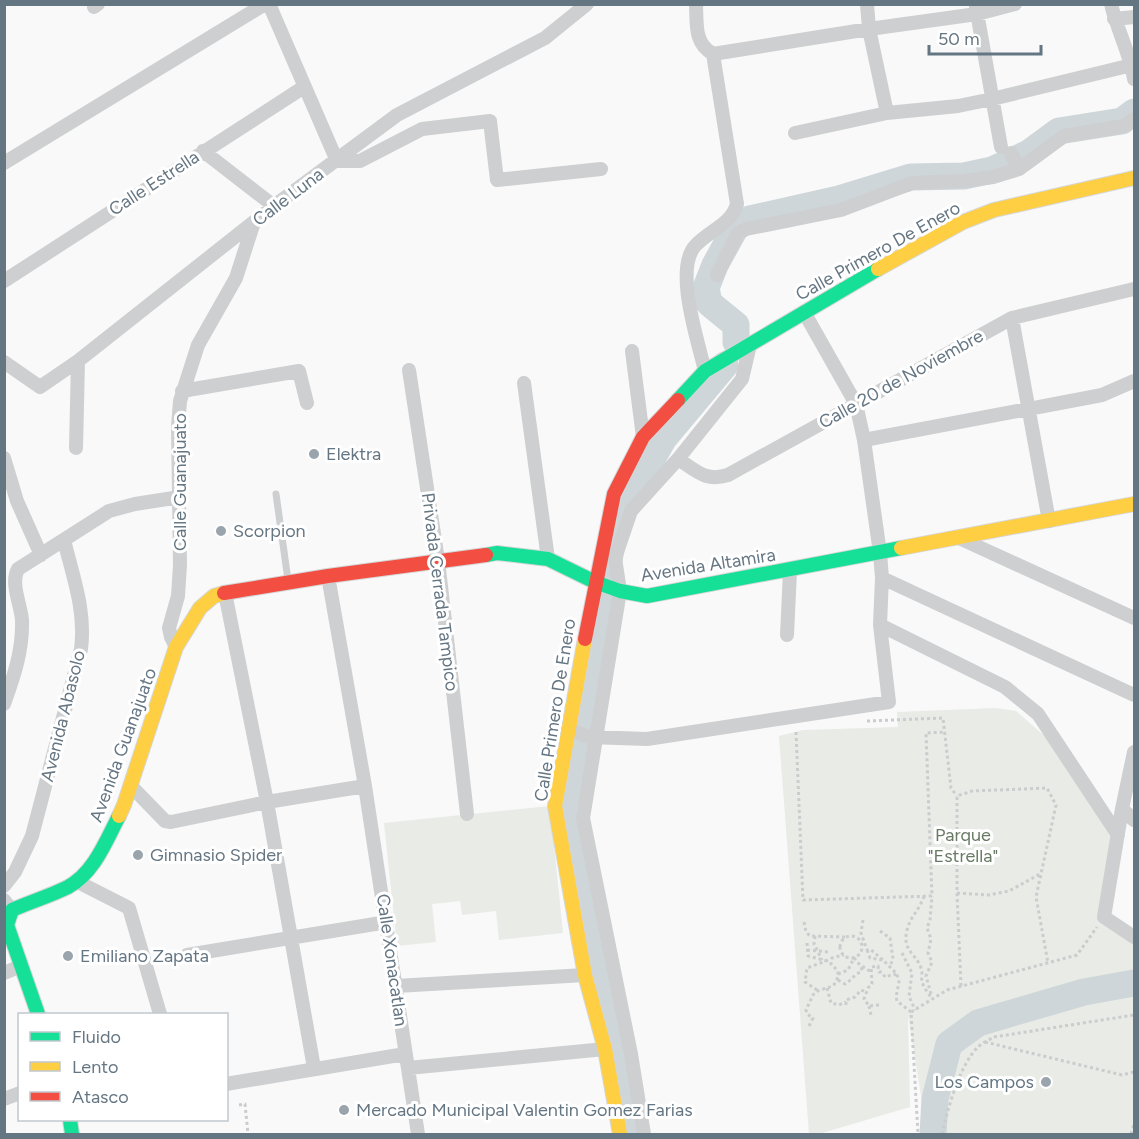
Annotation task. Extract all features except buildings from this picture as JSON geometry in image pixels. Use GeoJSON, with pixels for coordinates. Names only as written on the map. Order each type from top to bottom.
{"type":"FeatureCollection","features":[{"type":"Feature","properties":{"kind":"street"},"geometry":{"type":"LineString","coordinates":[[4,163],[265,4]]}},
{"type":"Feature","properties":{"kind":"street"},"geometry":{"type":"LineString","coordinates":[[269,4],[337,161],[360,161],[422,129],[490,121],[497,180],[601,169]]}},
{"type":"Feature","properties":{"kind":"street","name":"Calle Luna"},"geometry":{"type":"LineString","coordinates":[[4,362],[40,387],[78,361],[274,206],[397,115],[545,38],[587,4]]}},
{"type":"Feature","properties":{"kind":"street"},"geometry":{"type":"LineString","coordinates":[[696,4],[699,41],[704,49],[713,54],[1015,4]]}},
{"type":"Feature","properties":{"kind":"street"},"geometry":{"type":"LineString","coordinates":[[867,4],[869,29],[887,112]]}},
{"type":"Feature","properties":{"kind":"street"},"geometry":{"type":"LineString","coordinates":[[795,133],[887,112],[958,106],[1133,72],[1111,4]]}},
{"type":"Feature","properties":{"kind":"street"},"geometry":{"type":"LineString","coordinates":[[976,9],[992,99],[1006,150],[1019,169]]}},
{"type":"Feature","properties":{"kind":"street"},"geometry":{"type":"LineString","coordinates":[[1114,19],[1134,17]]}},
{"type":"Feature","properties":{"kind":"street"},"geometry":{"type":"LineString","coordinates":[[705,371],[686,282],[686,263],[694,246],[735,213],[737,204],[713,54]]}},
{"type":"Feature","properties":{"kind":"street","name":"Calle Estrella"},"geometry":{"type":"LineString","coordinates":[[4,281],[304,87]]}},
{"type":"Feature","properties":{"kind":"street"},"geometry":{"type":"LineString","coordinates":[[717,275],[738,233],[746,229],[841,210],[912,183],[993,177],[1019,169],[1064,136],[1124,126],[1134,119]]}},
{"type":"Feature","properties":{"kind":"street"},"geometry":{"type":"LineString","coordinates":[[203,151],[274,206]]}},
{"type":"Feature","properties":{"kind":"street","name":"Calle Primero De Enero"},"geometry":{"type":"LineString","coordinates":[[620,1134],[605,1049],[585,975],[555,806],[571,730],[595,582],[614,495],[643,437],[705,371],[963,222],[1027,201],[1134,178]]}},
{"type":"Feature","properties":{"kind":"street","name":"Calle Guanajuato"},"geometry":{"type":"LineString","coordinates":[[176,647],[169,628],[179,582],[181,543],[178,418],[182,391],[198,345],[236,278],[254,222]]}},
{"type":"Feature","properties":{"kind":"street","name":"Calle 20 de Noviembre"},"geometry":{"type":"LineString","coordinates":[[678,459],[704,476],[716,478],[728,475],[1012,318],[1134,289]]}},
{"type":"Feature","properties":{"kind":"street"},"geometry":{"type":"LineString","coordinates":[[571,730],[592,737],[647,739],[889,702],[880,625],[882,578],[880,554],[864,440],[856,404],[804,312]]}},
{"type":"Feature","properties":{"kind":"street"},"geometry":{"type":"LineString","coordinates":[[1012,318],[1049,521]]}},
{"type":"Feature","properties":{"kind":"street"},"geometry":{"type":"LineString","coordinates":[[644,1134],[631,1054],[583,818],[592,737],[620,591],[615,558],[631,511],[678,459],[742,380],[750,345]]}},
{"type":"Feature","properties":{"kind":"street"},"geometry":{"type":"LineString","coordinates":[[632,351],[643,437]]}},
{"type":"Feature","properties":{"kind":"street"},"geometry":{"type":"LineString","coordinates":[[76,448],[78,361]]}},
{"type":"Feature","properties":{"kind":"street","name":"Privada Cerrada Tampico"},"geometry":{"type":"LineString","coordinates":[[409,370],[438,560],[467,814]]}},
{"type":"Feature","properties":{"kind":"street"},"geometry":{"type":"LineString","coordinates":[[182,391],[299,371],[307,403]]}},
{"type":"Feature","properties":{"kind":"street"},"geometry":{"type":"LineString","coordinates":[[864,440],[1102,395],[1134,381]]}},
{"type":"Feature","properties":{"kind":"street"},"geometry":{"type":"LineString","coordinates":[[524,383],[548,558]]}},
{"type":"Feature","properties":{"kind":"street"},"geometry":{"type":"LineString","coordinates":[[4,458],[16,501],[41,555]]}},
{"type":"Feature","properties":{"kind":"street"},"geometry":{"type":"LineString","coordinates":[[4,704],[22,645],[21,609],[15,574],[18,569],[109,511],[135,504],[180,497]]}},
{"type":"Feature","properties":{"kind":"street","name":"Avenida Altamira"},"geometry":{"type":"LineString","coordinates":[[176,647],[185,638],[201,605],[211,597],[225,592],[328,576],[497,553],[548,558],[595,582],[620,591],[647,596],[880,554],[1134,504]]}},
{"type":"Feature","properties":{"kind":"street"},"geometry":{"type":"LineString","coordinates":[[959,538],[1134,618]]}},
{"type":"Feature","properties":{"kind":"street","name":"Avenida Abasolo"},"geometry":{"type":"LineString","coordinates":[[4,886],[15,872],[32,836],[81,649],[82,615],[64,540]]}},
{"type":"Feature","properties":{"kind":"street"},"geometry":{"type":"LineString","coordinates":[[787,635],[790,571]]}},
{"type":"Feature","properties":{"kind":"street","name":"Calle Xonacatlan"},"geometry":{"type":"LineString","coordinates":[[328,576],[387,922],[418,1134]]}},
{"type":"Feature","properties":{"kind":"street"},"geometry":{"type":"LineString","coordinates":[[882,578],[1134,695]]}},
{"type":"Feature","properties":{"kind":"street"},"geometry":{"type":"LineString","coordinates":[[225,592],[267,802],[314,1068]]}},
{"type":"Feature","properties":{"kind":"street"},"geometry":{"type":"LineString","coordinates":[[880,625],[1005,687],[1038,714],[1118,835]]}},
{"type":"Feature","properties":{"kind":"street","name":"Avenida Guanajuato"},"geometry":{"type":"LineString","coordinates":[[8,905],[62,890],[76,881],[93,864],[118,820],[176,647]]}},
{"type":"Feature","properties":{"kind":"street"},"geometry":{"type":"LineString","coordinates":[[1134,752],[1104,917],[1134,937]]}},
{"type":"Feature","properties":{"kind":"street"},"geometry":{"type":"LineString","coordinates":[[130,786],[165,821],[171,822],[267,802],[365,786]]}},
{"type":"Feature","properties":{"kind":"street"},"geometry":{"type":"LineString","coordinates":[[1122,808],[1134,820]]}},
{"type":"Feature","properties":{"kind":"street"},"geometry":{"type":"LineString","coordinates":[[76,881],[129,908],[160,1013]]}},
{"type":"Feature","properties":{"kind":"street"},"geometry":{"type":"LineString","coordinates":[[8,905],[7,925],[38,1013]]}},
{"type":"Feature","properties":{"kind":"street"},"geometry":{"type":"LineString","coordinates":[[188,955],[387,922]]}},
{"type":"Feature","properties":{"kind":"street"},"geometry":{"type":"LineString","coordinates":[[4,973],[21,966]]}},
{"type":"Feature","properties":{"kind":"street"},"geometry":{"type":"LineString","coordinates":[[396,986],[585,975]]}},
{"type":"Feature","properties":{"kind":"street"},"geometry":{"type":"LineString","coordinates":[[408,1068],[605,1049]]}},
{"type":"Feature","properties":{"kind":"street"},"geometry":{"type":"LineString","coordinates":[[228,1084],[405,1054]]}},
{"type":"Feature","properties":{"kind":"lane"},"geometry":{"type":"LineString","coordinates":[[276,494],[288,583]]}},
{"type":"Feature","properties":{"kind":"path"},"geometry":{"type":"LineString","coordinates":[[897,719],[943,718],[951,788],[957,795],[957,893],[961,986]]}},
{"type":"Feature","properties":{"kind":"path"},"geometry":{"type":"LineString","coordinates":[[796,732],[803,900],[932,896]]}},
{"type":"Feature","properties":{"kind":"path"},"geometry":{"type":"LineString","coordinates":[[932,999],[926,976],[932,962],[928,953],[931,939],[927,928],[932,896],[925,756],[926,733],[945,732]]}},
{"type":"Feature","properties":{"kind":"path"},"geometry":{"type":"LineString","coordinates":[[957,795],[972,791],[1047,788],[1056,805],[1036,897],[1048,963]]}},
{"type":"Feature","properties":{"kind":"path"},"geometry":{"type":"LineString","coordinates":[[957,893],[989,895],[1009,891],[1040,874]]}},
{"type":"Feature","properties":{"kind":"path"},"geometry":{"type":"LineString","coordinates":[[924,896],[921,908],[913,916],[907,928],[906,940],[908,950],[922,970],[922,981],[932,999]]}},
{"type":"Feature","properties":{"kind":"path"},"geometry":{"type":"LineString","coordinates":[[913,1011],[943,992],[1077,955],[1104,917]]}},
{"type":"Feature","properties":{"kind":"path"},"geometry":{"type":"LineString","coordinates":[[863,920],[861,933],[872,966],[870,971],[872,984],[864,999],[871,1015]]}},
{"type":"Feature","properties":{"kind":"path"},"geometry":{"type":"LineString","coordinates":[[804,922],[806,932],[810,936],[858,938],[862,944],[862,951],[848,970],[838,974]]}},
{"type":"Feature","properties":{"kind":"path"},"geometry":{"type":"LineString","coordinates":[[880,931],[890,938],[893,959],[890,966]]}},
{"type":"Feature","properties":{"kind":"path"},"geometry":{"type":"LineString","coordinates":[[844,956],[840,949],[842,942],[861,933]]}},
{"type":"Feature","properties":{"kind":"path"},"geometry":{"type":"LineString","coordinates":[[815,935],[814,944],[824,960]]}},
{"type":"Feature","properties":{"kind":"path"},"geometry":{"type":"LineString","coordinates":[[839,936],[842,942]]}},
{"type":"Feature","properties":{"kind":"path"},"geometry":{"type":"LineString","coordinates":[[807,943],[808,956],[824,960]]}},
{"type":"Feature","properties":{"kind":"path"},"geometry":{"type":"LineString","coordinates":[[807,950],[829,952]]}},
{"type":"Feature","properties":{"kind":"path"},"geometry":{"type":"LineString","coordinates":[[867,950],[876,952],[898,976],[897,1001],[913,1011]]}},
{"type":"Feature","properties":{"kind":"path"},"geometry":{"type":"LineString","coordinates":[[816,964],[814,958],[817,951]]}},
{"type":"Feature","properties":{"kind":"path"},"geometry":{"type":"LineString","coordinates":[[902,954],[912,973],[909,996],[913,1011],[918,1134]]}},
{"type":"Feature","properties":{"kind":"path"},"geometry":{"type":"LineString","coordinates":[[817,990],[805,982],[807,968],[824,960],[844,956],[883,960]]}},
{"type":"Feature","properties":{"kind":"path"},"geometry":{"type":"LineString","coordinates":[[809,1026],[813,1018],[807,1014],[806,1010],[814,993],[835,984],[838,980],[838,970],[831,964],[832,958]]}},
{"type":"Feature","properties":{"kind":"path"},"geometry":{"type":"LineString","coordinates":[[855,958],[862,967],[870,971]]}},
{"type":"Feature","properties":{"kind":"path"},"geometry":{"type":"LineString","coordinates":[[872,966],[878,966],[879,972],[882,972],[885,977],[894,974],[898,976]]}},
{"type":"Feature","properties":{"kind":"path"},"geometry":{"type":"LineString","coordinates":[[838,980],[845,984],[855,974],[861,972],[862,967]]}},
{"type":"Feature","properties":{"kind":"path"},"geometry":{"type":"LineString","coordinates":[[827,988],[831,1003],[839,1005],[846,1004],[846,1000],[855,997],[861,990],[866,992]]}},
{"type":"Feature","properties":{"kind":"path"},"geometry":{"type":"LineString","coordinates":[[868,1006],[879,1005]]}},
{"type":"Feature","properties":{"kind":"path"},"geometry":{"type":"LineString","coordinates":[[942,1134],[948,1106],[969,1058],[978,1046],[994,1036],[1134,1015]]}},
{"type":"Feature","properties":{"kind":"path"},"geometry":{"type":"LineString","coordinates":[[985,1042],[1122,1075],[1134,1072]]}},
{"type":"Feature","properties":{"kind":"path"},"geometry":{"type":"LineString","coordinates":[[239,1105],[245,1104],[248,1132],[243,1131]]}},
{"type":"Feature","properties":{"kind":"path"},"geometry":{"type":"LineString","coordinates":[[1129,1134],[1134,1124]]}},
{"type":"Feature","properties":{"kind":"green space","name":"Parque \"Estrella\""},"geometry":{"type":"Polygon","coordinates":[[[996,708],[1016,711],[1063,752],[1118,835],[1104,917],[1134,937],[1134,1134],[922,1134],[922,1102],[908,1015],[910,1107],[819,1134],[809,1134],[779,736],[803,730],[898,727],[897,712],[996,708]]]}},
{"type":"Feature","properties":{"kind":"green space"},"geometry":{"type":"Polygon","coordinates":[[[550,806],[563,933],[499,940],[496,911],[462,915],[460,901],[432,904],[436,942],[397,946],[384,823],[550,806]]]}},
{"type":"Feature","properties":{"kind":"waterway"},"geometry":{"type":"LineString","coordinates":[[736,342],[736,325],[709,303],[706,288],[715,265],[736,227],[750,219],[839,199],[911,177],[964,176],[992,170],[1029,153],[1059,131],[1122,121],[1134,112]]}},
{"type":"Feature","properties":{"kind":"waterway"},"geometry":{"type":"LineString","coordinates":[[629,1134],[615,1045],[563,812],[607,600],[607,572],[616,521],[664,438],[725,365]]}},
{"type":"Feature","properties":{"kind":"waterway"},"geometry":{"type":"LineString","coordinates":[[933,1134],[935,1099],[949,1044],[978,1023],[1084,992],[1134,983]]}},
{"type":"Feature","properties":{"kind":"traffic: fast"},"geometry":{"type":"LineString","coordinates":[[678,400],[705,371],[878,269]]}},
{"type":"Feature","properties":{"kind":"traffic: fast"},"geometry":{"type":"LineString","coordinates":[[486,555],[497,553],[548,559],[595,582],[620,591],[647,596],[901,548]]}},
{"type":"Feature","properties":{"kind":"traffic: fast"},"geometry":{"type":"LineString","coordinates":[[38,1013],[7,925],[12,910],[68,887],[85,874],[98,856],[119,816]]}},
{"type":"Feature","properties":{"kind":"traffic: fast"},"geometry":{"type":"LineString","coordinates":[[70,1121],[72,1134]]}},
{"type":"Feature","properties":{"kind":"traffic: slow"},"geometry":{"type":"LineString","coordinates":[[878,269],[963,222],[994,210],[1134,178]]}},
{"type":"Feature","properties":{"kind":"traffic: slow"},"geometry":{"type":"LineString","coordinates":[[901,548],[1134,504]]}},
{"type":"Feature","properties":{"kind":"traffic: slow"},"geometry":{"type":"LineString","coordinates":[[119,816],[176,647],[200,608],[214,596],[224,593]]}},
{"type":"Feature","properties":{"kind":"traffic: slow"},"geometry":{"type":"LineString","coordinates":[[585,639],[555,806],[585,975],[605,1049],[620,1134]]}},
{"type":"Feature","properties":{"kind":"traffic: jam"},"geometry":{"type":"LineString","coordinates":[[585,639],[614,494],[643,437],[678,400]]}},
{"type":"Feature","properties":{"kind":"traffic: jam"},"geometry":{"type":"LineString","coordinates":[[224,593],[328,576],[486,555]]}},
{"type":"Feature","properties":{"kind":"place","name":"Elektra"},"geometry":{"type":"Point","coordinates":[314,454]}},
{"type":"Feature","properties":{"kind":"place","name":"Scorpion"},"geometry":{"type":"Point","coordinates":[221,531]}},
{"type":"Feature","properties":{"kind":"place","name":"Gimnasio Spider"},"geometry":{"type":"Point","coordinates":[138,855]}},
{"type":"Feature","properties":{"kind":"place","name":"Emiliano Zapata"},"geometry":{"type":"Point","coordinates":[68,956]}},
{"type":"Feature","properties":{"kind":"place","name":"Los Campos"},"geometry":{"type":"Point","coordinates":[1046,1082]}},
{"type":"Feature","properties":{"kind":"place","name":"Mercado Municipal Valentin Gomez Farias"},"geometry":{"type":"Point","coordinates":[344,1110]}}]}
